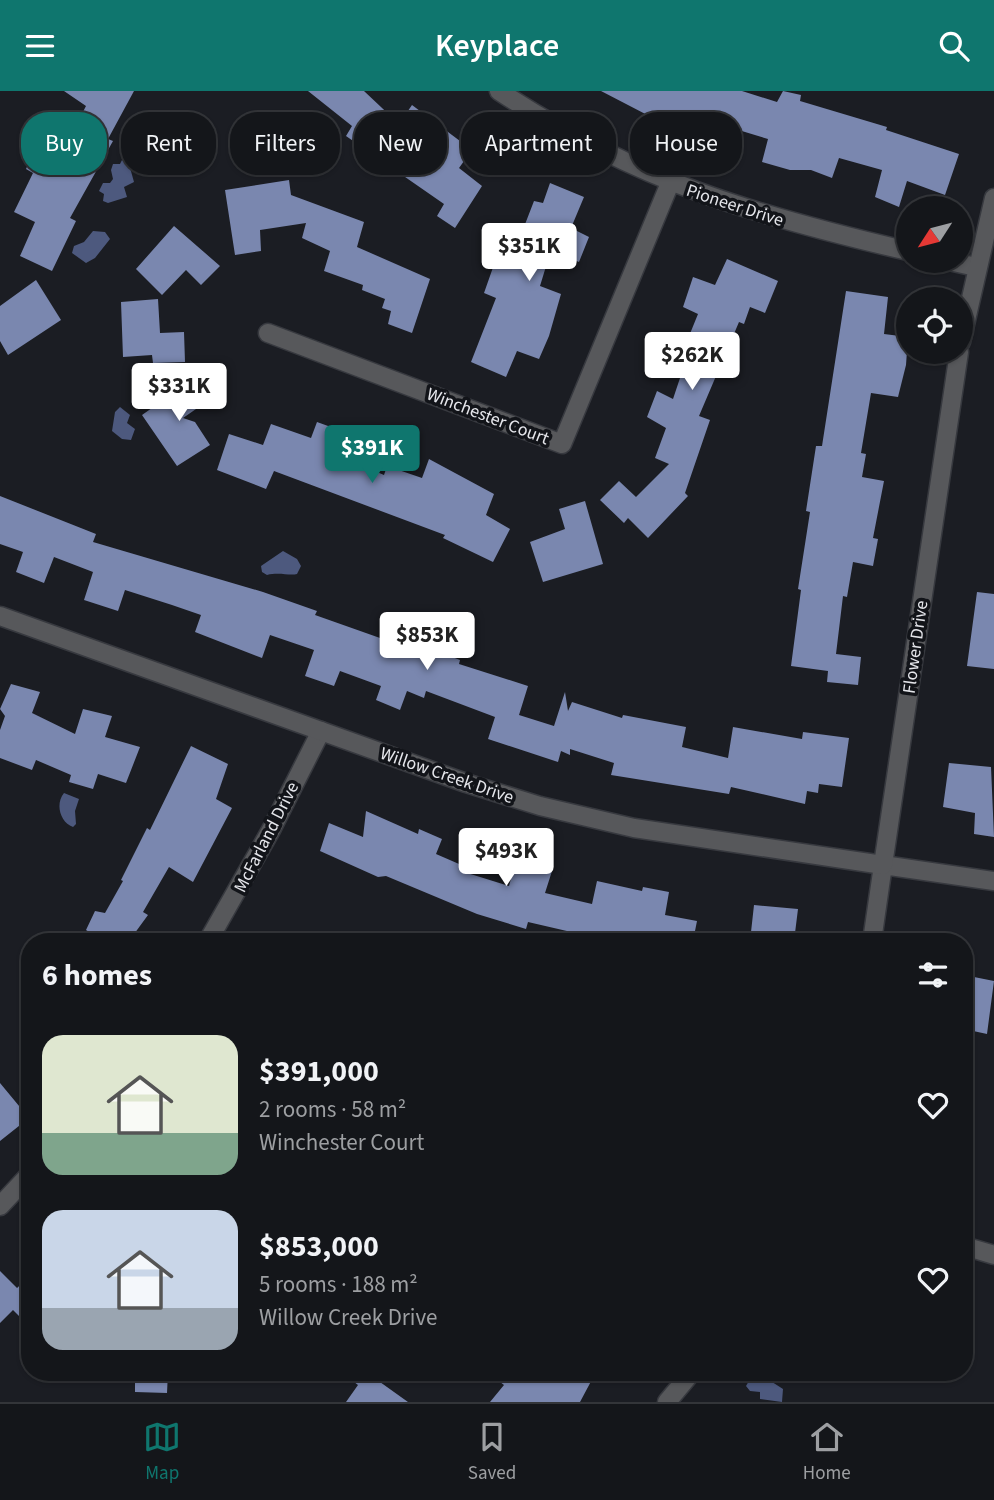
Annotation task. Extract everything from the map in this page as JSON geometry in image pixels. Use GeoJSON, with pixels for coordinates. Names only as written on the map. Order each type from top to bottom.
{"type":"FeatureCollection","features":[{"type":"Feature","properties":{"kind":"street","name":"Pioneer Drive"},"geometry":{"type":"LineString","coordinates":[[499,91],[603,153],[670,183],[794,225],[896,248]]}},
{"type":"Feature","properties":{"kind":"street","name":"Winchester Court"},"geometry":{"type":"LineString","coordinates":[[268,333],[562,444],[670,183]]}},
{"type":"Feature","properties":{"kind":"street"},"geometry":{"type":"LineString","coordinates":[[972,287],[994,198]]}},
{"type":"Feature","properties":{"kind":"street","name":"Flower Drive"},"geometry":{"type":"LineString","coordinates":[[873,933],[957,364]]}},
{"type":"Feature","properties":{"kind":"street","name":"Willow Creek Drive"},"geometry":{"type":"LineString","coordinates":[[0,616],[540,806],[634,828],[994,881]]}},
{"type":"Feature","properties":{"kind":"street","name":"McFarland Drive"},"geometry":{"type":"LineString","coordinates":[[213,933],[265,842],[321,731]]}},
{"type":"Feature","properties":{"kind":"street"},"geometry":{"type":"LineString","coordinates":[[0,1206],[21,1184]]}},
{"type":"Feature","properties":{"kind":"street"},"geometry":{"type":"LineString","coordinates":[[973,1249],[994,1255]]}},
{"type":"Feature","properties":{"kind":"street"},"geometry":{"type":"LineString","coordinates":[[667,1402],[684,1381]]}},
{"type":"Feature","properties":{"kind":"water"},"geometry":{"type":"Polygon","coordinates":[[[121,162],[121,175],[132,175],[134,182],[124,187],[127,197],[108,203],[103,201],[104,194],[99,191],[103,183],[110,183],[113,179],[113,164],[121,162]]]}},
{"type":"Feature","properties":{"kind":"water"},"geometry":{"type":"Polygon","coordinates":[[[93,231],[105,232],[110,239],[95,258],[86,263],[72,253],[74,246],[84,242],[93,231]]]}},
{"type":"Feature","properties":{"kind":"water"},"geometry":{"type":"Polygon","coordinates":[[[120,407],[130,415],[127,423],[135,429],[131,440],[122,439],[112,431],[115,412],[120,407]]]}},
{"type":"Feature","properties":{"kind":"water"},"geometry":{"type":"Polygon","coordinates":[[[283,551],[297,559],[301,566],[297,574],[267,575],[262,572],[261,566],[283,551]]]}},
{"type":"Feature","properties":{"kind":"water"},"geometry":{"type":"Polygon","coordinates":[[[64,793],[79,799],[75,811],[76,824],[73,827],[65,821],[60,812],[61,797],[64,793]]]}},
{"type":"Feature","properties":{"kind":"water"},"geometry":{"type":"Polygon","coordinates":[[[749,1381],[770,1381],[783,1389],[782,1402],[760,1399],[760,1392],[750,1391],[746,1386],[749,1381]]]}},
{"type":"Feature","properties":{"kind":"building"},"geometry":{"type":"Polygon","coordinates":[[[64,91],[134,91],[108,139],[113,141],[107,152],[107,112],[83,112],[86,106],[64,91]]]}},
{"type":"Feature","properties":{"kind":"building"},"geometry":{"type":"Polygon","coordinates":[[[308,91],[364,91],[386,112],[354,112],[354,142],[346,136],[352,126],[340,116],[340,112],[334,112],[308,91]]]}},
{"type":"Feature","properties":{"kind":"building"},"geometry":{"type":"Polygon","coordinates":[[[601,91],[742,91],[777,102],[783,91],[801,95],[800,101],[887,127],[886,130],[959,154],[945,195],[907,181],[902,196],[896,196],[896,206],[875,197],[882,170],[839,158],[832,178],[811,170],[790,170],[762,162],[768,139],[742,131],[742,112],[641,112],[601,91]]]}},
{"type":"Feature","properties":{"kind":"building"},"geometry":{"type":"Polygon","coordinates":[[[412,105],[421,112],[407,112],[412,105]]]}},
{"type":"Feature","properties":{"kind":"building"},"geometry":{"type":"Polygon","coordinates":[[[447,131],[461,142],[461,175],[468,175],[482,186],[455,228],[437,216],[444,204],[402,175],[447,175],[447,131]]]}},
{"type":"Feature","properties":{"kind":"building"},"geometry":{"type":"Polygon","coordinates":[[[32,175],[94,175],[70,218],[76,221],[52,271],[20,256],[35,222],[14,212],[32,175]]]}},
{"type":"Feature","properties":{"kind":"building"},"geometry":{"type":"Polygon","coordinates":[[[289,180],[291,195],[364,222],[357,247],[430,279],[412,333],[388,324],[391,311],[382,308],[385,299],[362,290],[363,285],[324,271],[330,251],[302,238],[306,223],[260,230],[261,251],[235,255],[225,190],[289,180]]]}},
{"type":"Feature","properties":{"kind":"building"},"geometry":{"type":"Polygon","coordinates":[[[550,183],[584,197],[571,228],[589,237],[579,262],[551,250],[540,286],[561,294],[549,336],[539,359],[517,351],[506,377],[471,362],[496,298],[484,293],[503,239],[517,245],[534,201],[543,203],[550,183]]]}},
{"type":"Feature","properties":{"kind":"building"},"geometry":{"type":"Polygon","coordinates":[[[174,226],[220,266],[201,285],[186,270],[162,295],[136,269],[174,226]]]}},
{"type":"Feature","properties":{"kind":"building"},"geometry":{"type":"Polygon","coordinates":[[[727,259],[778,281],[765,313],[750,307],[744,324],[739,322],[699,416],[710,420],[685,493],[688,496],[648,538],[628,518],[624,523],[600,500],[619,481],[636,497],[669,464],[655,458],[666,428],[647,417],[657,391],[673,399],[690,348],[685,346],[698,314],[683,307],[693,277],[715,285],[727,259]]]}},
{"type":"Feature","properties":{"kind":"building"},"geometry":{"type":"Polygon","coordinates":[[[36,280],[61,320],[8,355],[0,341],[0,306],[36,280]]]}},
{"type":"Feature","properties":{"kind":"building"},"geometry":{"type":"Polygon","coordinates":[[[846,291],[888,297],[884,334],[896,336],[896,364],[906,365],[898,397],[871,393],[861,453],[866,454],[862,477],[884,481],[873,538],[878,539],[873,566],[853,562],[847,597],[843,596],[836,654],[861,657],[858,685],[827,682],[828,671],[791,666],[801,590],[798,589],[810,512],[806,511],[816,446],[822,446],[846,291]]]}},
{"type":"Feature","properties":{"kind":"building"},"geometry":{"type":"Polygon","coordinates":[[[158,299],[160,333],[184,332],[185,362],[153,363],[152,355],[123,357],[121,302],[158,299]]]}},
{"type":"Feature","properties":{"kind":"building"},"geometry":{"type":"Polygon","coordinates":[[[193,379],[209,400],[183,418],[195,422],[210,445],[177,466],[142,415],[193,379]]]}},
{"type":"Feature","properties":{"kind":"building"},"geometry":{"type":"Polygon","coordinates":[[[317,422],[342,431],[335,454],[384,475],[387,466],[422,478],[429,459],[494,494],[486,515],[510,529],[493,562],[443,538],[445,535],[274,471],[266,489],[217,470],[229,434],[263,445],[271,424],[311,438],[317,422]]]}},
{"type":"Feature","properties":{"kind":"building"},"geometry":{"type":"Polygon","coordinates":[[[0,496],[96,534],[93,542],[263,592],[317,611],[315,615],[397,644],[400,637],[460,660],[459,664],[528,686],[519,715],[554,726],[565,692],[568,711],[572,702],[622,718],[623,715],[686,727],[682,747],[728,758],[733,727],[802,739],[803,732],[849,738],[842,787],[819,784],[818,793],[807,791],[805,804],[731,787],[729,794],[611,775],[614,763],[570,749],[570,755],[561,751],[558,762],[488,739],[495,717],[426,691],[424,698],[407,691],[400,710],[376,700],[381,686],[340,671],[334,686],[305,676],[314,650],[270,635],[262,658],[195,632],[201,615],[172,605],[125,590],[118,611],[84,600],[93,572],[54,557],[44,583],[16,572],[23,552],[0,544],[0,496]]]}},
{"type":"Feature","properties":{"kind":"building"},"geometry":{"type":"Polygon","coordinates":[[[585,501],[603,564],[543,582],[530,542],[565,529],[559,509],[585,501]]]}},
{"type":"Feature","properties":{"kind":"building"},"geometry":{"type":"Polygon","coordinates":[[[977,592],[994,594],[994,669],[967,666],[977,592]]]}},
{"type":"Feature","properties":{"kind":"building"},"geometry":{"type":"Polygon","coordinates":[[[11,684],[40,692],[32,713],[75,734],[83,709],[112,716],[105,737],[140,747],[126,783],[98,774],[93,789],[69,782],[71,775],[36,760],[32,770],[0,758],[0,730],[5,716],[0,709],[11,684]]]}},
{"type":"Feature","properties":{"kind":"building"},"geometry":{"type":"Polygon","coordinates":[[[191,746],[228,764],[216,799],[232,808],[193,882],[169,867],[143,912],[148,915],[135,933],[90,933],[86,930],[95,911],[105,913],[147,828],[150,830],[191,746]]]}},
{"type":"Feature","properties":{"kind":"building"},"geometry":{"type":"Polygon","coordinates":[[[949,763],[991,767],[994,837],[974,834],[975,813],[943,807],[949,763]]]}},
{"type":"Feature","properties":{"kind":"building"},"geometry":{"type":"Polygon","coordinates":[[[366,811],[418,834],[419,829],[442,839],[436,854],[466,867],[464,872],[509,886],[516,860],[552,871],[545,893],[592,904],[597,881],[642,891],[643,887],[669,892],[665,915],[697,921],[695,933],[575,933],[528,922],[526,929],[477,914],[386,876],[378,877],[320,851],[329,823],[363,837],[366,811]]]}},
{"type":"Feature","properties":{"kind":"building"},"geometry":{"type":"Polygon","coordinates":[[[754,905],[798,909],[795,933],[751,933],[754,905]]]}},
{"type":"Feature","properties":{"kind":"building"},"geometry":{"type":"Polygon","coordinates":[[[973,977],[994,981],[987,1034],[973,1031],[973,977]]]}},
{"type":"Feature","properties":{"kind":"building"},"geometry":{"type":"Polygon","coordinates":[[[0,1083],[21,1108],[21,1124],[0,1141],[0,1083]]]}},
{"type":"Feature","properties":{"kind":"building"},"geometry":{"type":"Polygon","coordinates":[[[0,1271],[17,1288],[21,1284],[21,1318],[13,1310],[0,1323],[0,1271]]]}},
{"type":"Feature","properties":{"kind":"building"},"geometry":{"type":"Polygon","coordinates":[[[135,1381],[168,1381],[167,1393],[135,1392],[135,1381]]]}},
{"type":"Feature","properties":{"kind":"building"},"geometry":{"type":"Polygon","coordinates":[[[353,1381],[380,1381],[408,1402],[346,1402],[358,1385],[353,1381]]]}},
{"type":"Feature","properties":{"kind":"building"},"geometry":{"type":"Polygon","coordinates":[[[499,1381],[591,1381],[580,1402],[490,1402],[504,1385],[499,1381]]]}}]}
